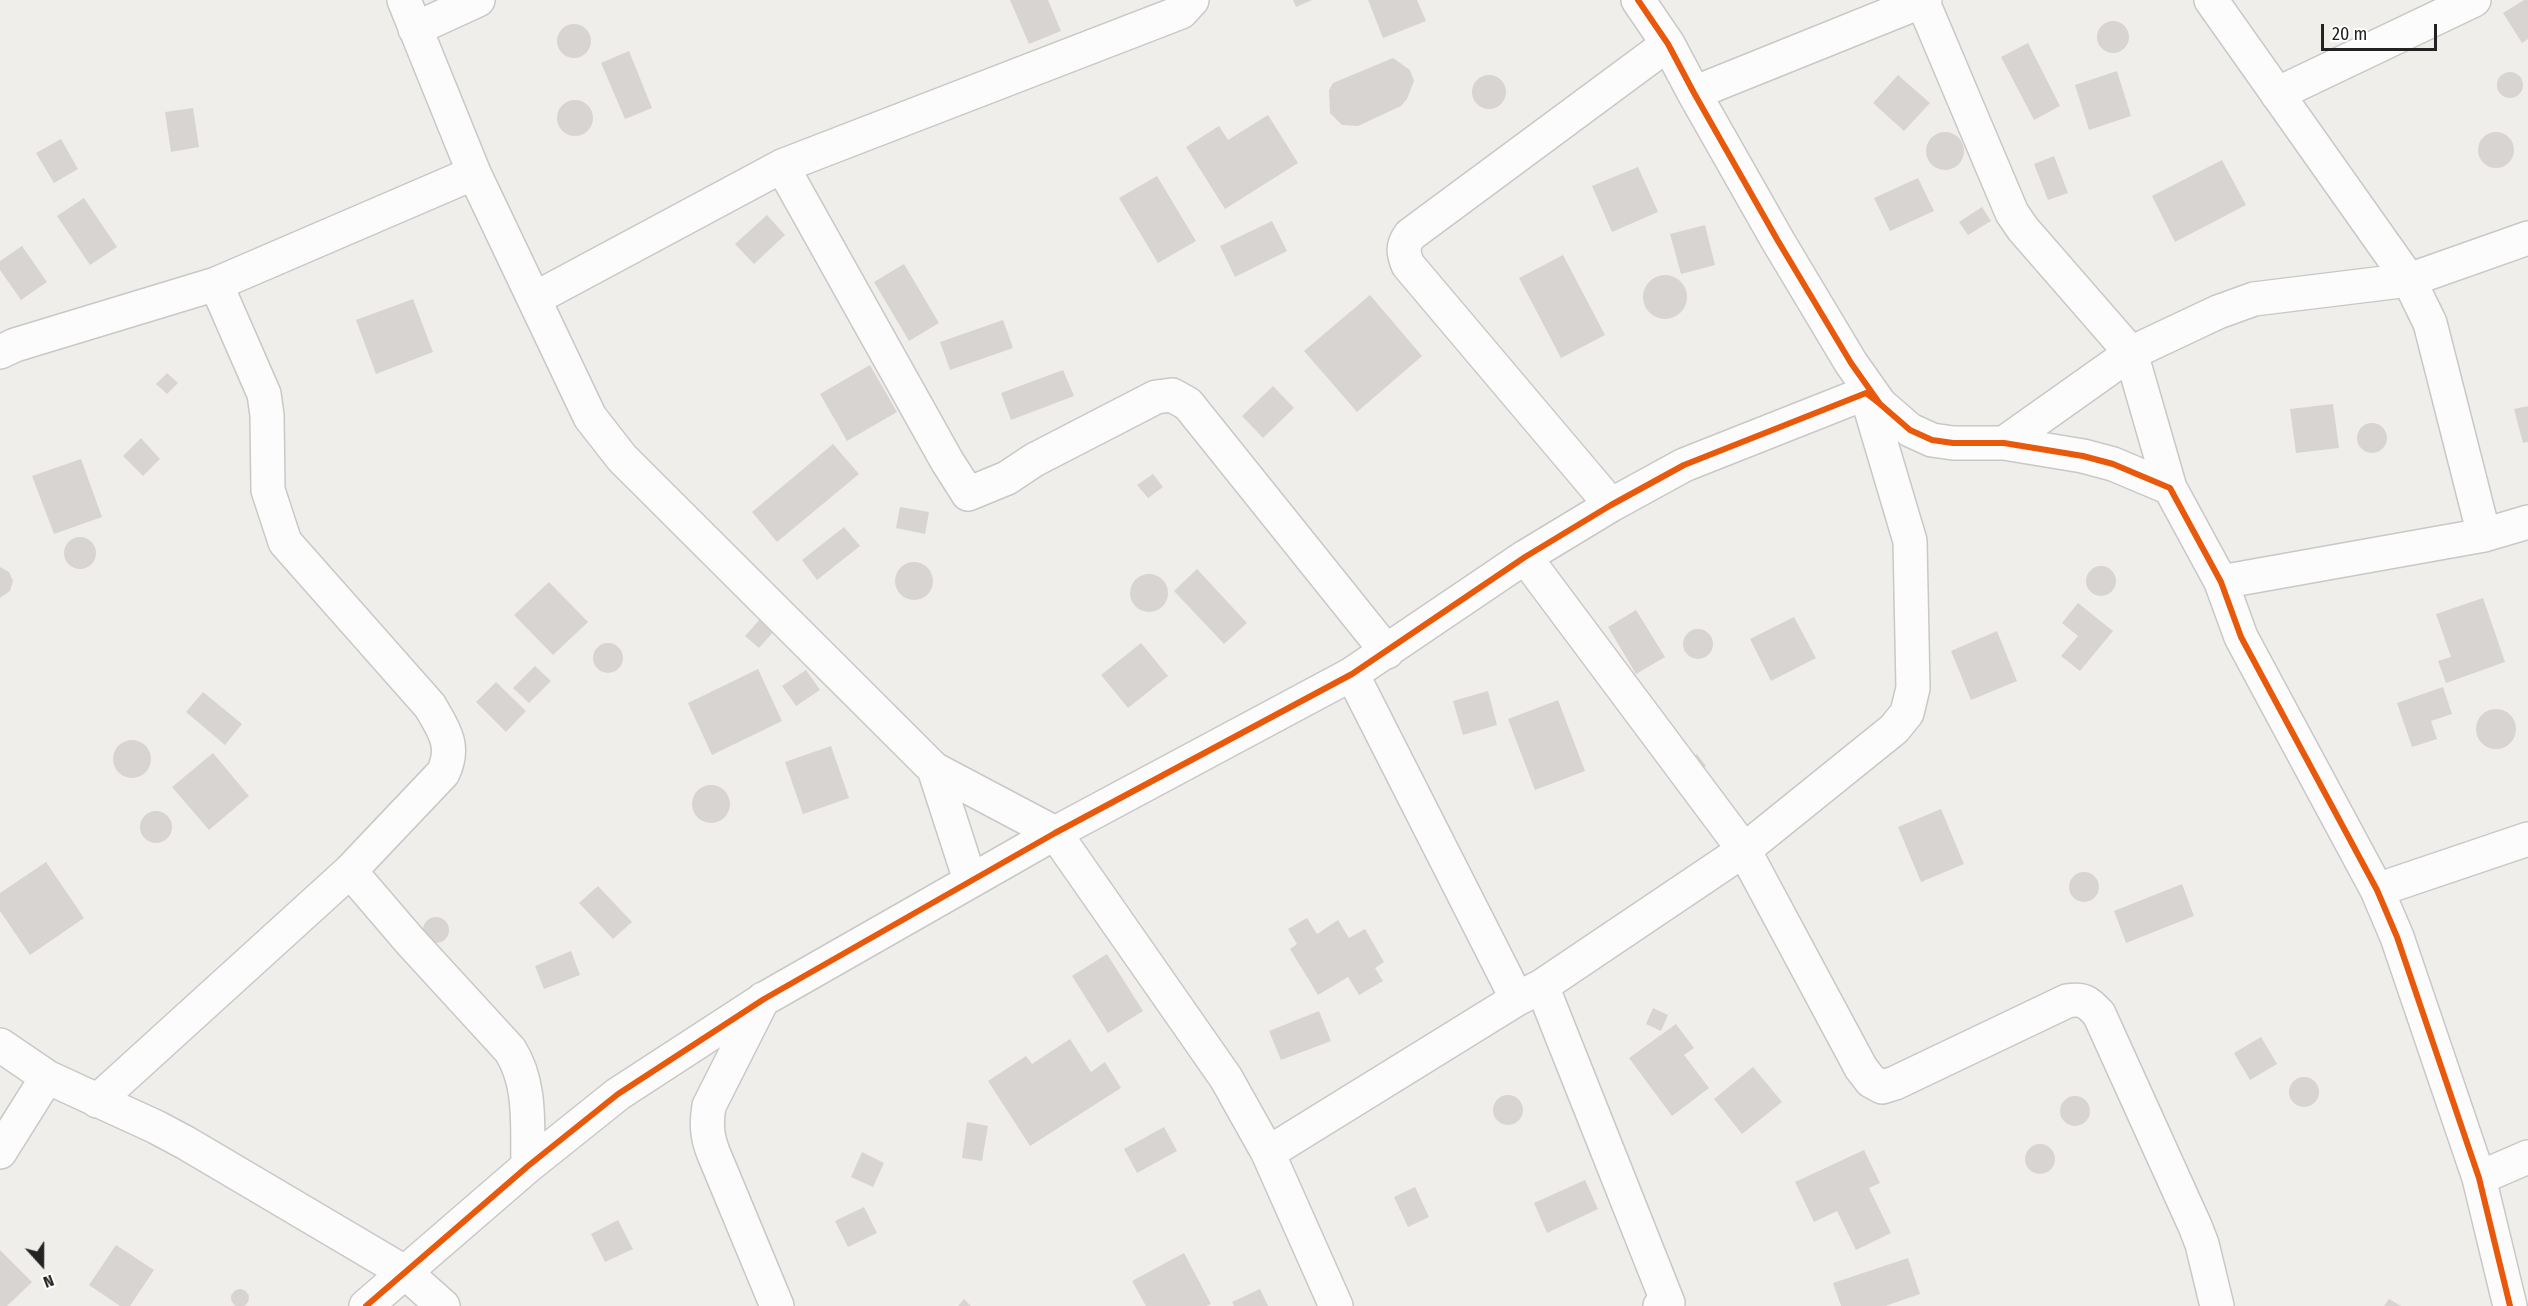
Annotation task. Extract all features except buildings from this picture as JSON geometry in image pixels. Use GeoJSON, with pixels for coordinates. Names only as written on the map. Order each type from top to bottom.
{"type":"FeatureCollection","features":[{"type":"Feature","properties":{"kind":"street"},"geometry":{"type":"LineString","coordinates":[[478,0],[410,14],[474,173],[590,417],[622,458],[934,769],[1055,833],[1226,1078],[1268,1154],[1336,1306]]}},
{"type":"Feature","properties":{"kind":"street"},"geometry":{"type":"LineString","coordinates":[[534,299],[782,165],[1181,12],[1192,0]]}},
{"type":"Feature","properties":{"kind":"street"},"geometry":{"type":"LineString","coordinates":[[1268,1154],[1530,992],[1744,850],[1894,729],[1907,712],[1913,688],[1910,541],[1873,399],[1694,93],[1668,44],[1638,0]]}},
{"type":"Feature","properties":{"kind":"street"},"geometry":{"type":"LineString","coordinates":[[2211,0],[2409,280],[2430,323],[2484,536]]}},
{"type":"Feature","properties":{"kind":"street"},"geometry":{"type":"LineString","coordinates":[[2277,94],[2474,0]]}},
{"type":"Feature","properties":{"kind":"street"},"geometry":{"type":"LineString","coordinates":[[1694,93],[1923,1],[2012,213],[2023,229],[2131,353],[2170,488],[2221,582],[2241,637],[2377,890],[2397,937],[2479,1178],[2510,1306]]}},
{"type":"Feature","properties":{"kind":"street"},"geometry":{"type":"LineString","coordinates":[[1611,505],[1408,266],[1403,254],[1403,244],[1410,235],[1668,44]]}},
{"type":"Feature","properties":{"kind":"street"},"geometry":{"type":"LineString","coordinates":[[782,165],[947,461],[968,494],[1007,478],[1034,460],[1156,397],[1172,396],[1188,404],[1388,652]]}},
{"type":"Feature","properties":{"kind":"street"},"geometry":{"type":"LineString","coordinates":[[0,352],[15,345],[216,284],[474,173]]}},
{"type":"Feature","properties":{"kind":"street"},"geometry":{"type":"LineString","coordinates":[[2004,443],[2131,353],[2218,312],[2254,299],[2409,280],[2528,238]]}},
{"type":"Feature","properties":{"kind":"street"},"geometry":{"type":"LineString","coordinates":[[97,1101],[350,871],[443,773],[450,759],[446,734],[430,706],[285,542],[275,518],[268,490],[267,416],[264,394],[216,284]]}},
{"type":"Feature","properties":{"kind":"street"},"geometry":{"type":"LineString","coordinates":[[366,1306],[528,1166],[643,1076],[764,999],[1055,833],[1352,674],[1388,652],[1525,557],[1611,505],[1684,465],[1873,399]]}},
{"type":"Feature","properties":{"kind":"street"},"geometry":{"type":"LineString","coordinates":[[1873,399],[1910,430],[1932,440],[1953,443],[2004,443],[2083,456],[2114,464],[2170,488]]}},
{"type":"Feature","properties":{"kind":"street"},"geometry":{"type":"LineString","coordinates":[[2221,582],[2484,536],[2528,522]]}},
{"type":"Feature","properties":{"kind":"street"},"geometry":{"type":"LineString","coordinates":[[1525,557],[1744,850],[1861,1068],[1871,1081],[1882,1087],[1895,1083],[2067,1000],[2081,999],[2090,1004],[2099,1014],[2195,1226],[2202,1244],[2217,1306]]}},
{"type":"Feature","properties":{"kind":"street"},"geometry":{"type":"LineString","coordinates":[[1352,674],[1530,992],[1668,1303],[1660,1306]]}},
{"type":"Feature","properties":{"kind":"street"},"geometry":{"type":"LineString","coordinates":[[934,769],[970,880]]}},
{"type":"Feature","properties":{"kind":"street"},"geometry":{"type":"LineString","coordinates":[[2377,890],[2528,839]]}},
{"type":"Feature","properties":{"kind":"street"},"geometry":{"type":"LineString","coordinates":[[350,871],[410,941],[510,1050],[518,1063],[525,1082],[528,1166]]}},
{"type":"Feature","properties":{"kind":"street"},"geometry":{"type":"LineString","coordinates":[[764,999],[709,1106],[706,1122],[708,1138],[777,1306]]}},
{"type":"Feature","properties":{"kind":"street"},"geometry":{"type":"LineString","coordinates":[[0,1045],[47,1077],[186,1143],[406,1273],[443,1306]]}},
{"type":"Feature","properties":{"kind":"street"},"geometry":{"type":"LineString","coordinates":[[0,1152],[47,1077]]}},
{"type":"Feature","properties":{"kind":"street"},"geometry":{"type":"LineString","coordinates":[[2479,1178],[2528,1157]]}},
{"type":"Feature","properties":{"kind":"cycle path"},"geometry":{"type":"LineString","coordinates":[[1638,0],[1668,44],[1778,241],[1851,363],[1880,404],[1910,430],[1932,440],[1953,443],[2004,443],[2083,456],[2113,464],[2170,488],[2221,582],[2241,637],[2377,890],[2397,937],[2479,1178],[2510,1306]]}},
{"type":"Feature","properties":{"kind":"cycle path"},"geometry":{"type":"LineString","coordinates":[[366,1306],[528,1166],[618,1094],[764,999],[1055,833],[1352,674],[1525,557],[1611,505],[1684,465],[1866,393],[1880,404]]}}]}
